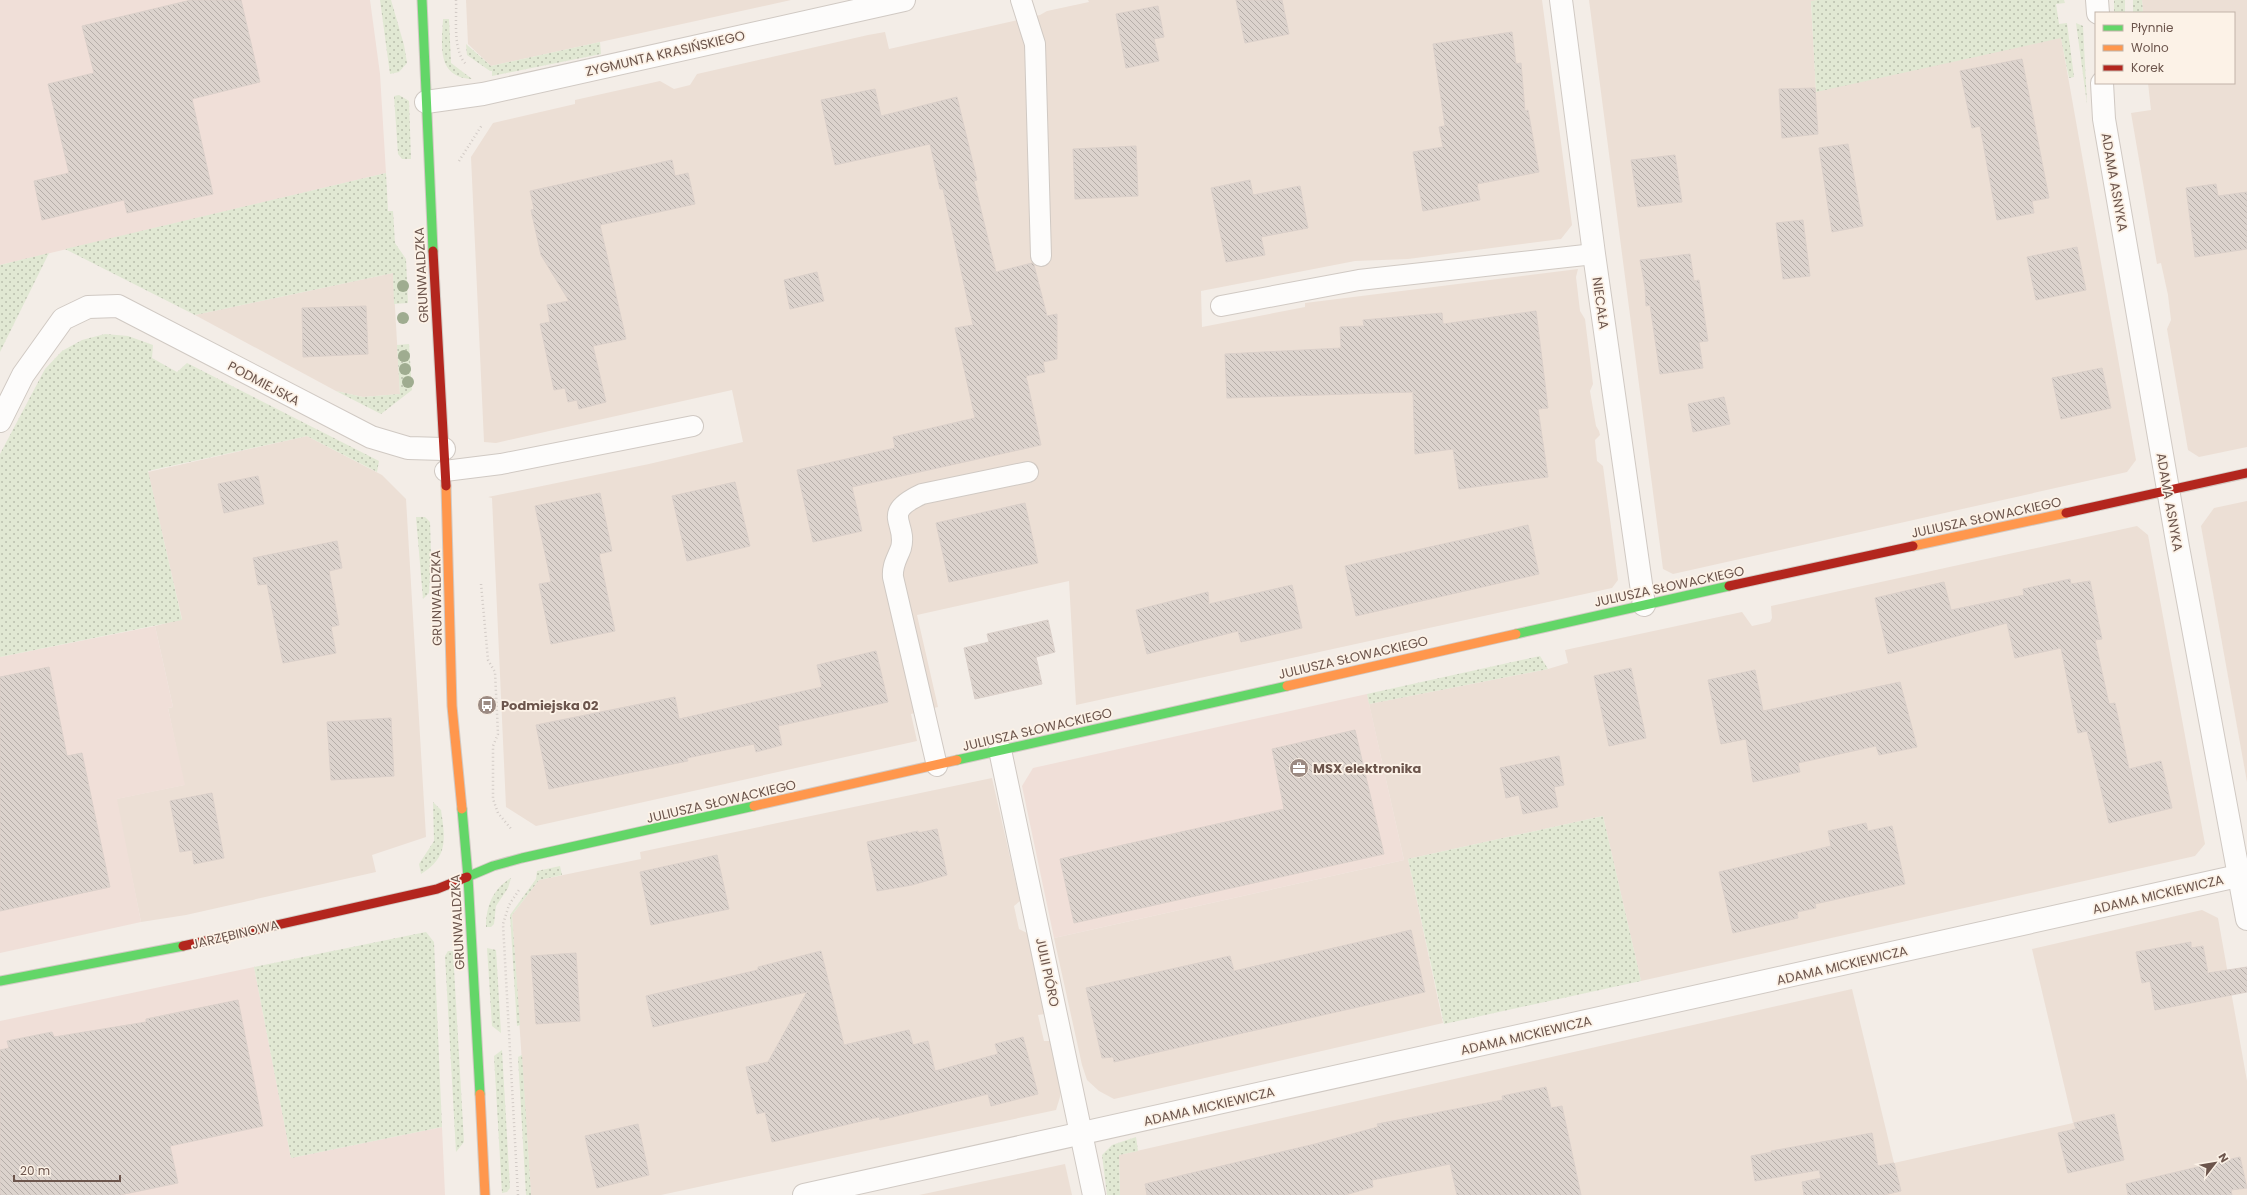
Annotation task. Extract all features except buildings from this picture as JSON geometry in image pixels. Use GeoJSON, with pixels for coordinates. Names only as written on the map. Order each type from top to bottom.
{"type":"FeatureCollection","features":[{"type":"Feature","properties":{"kind":"street","name":"GRUNWALDZKA"},"geometry":{"type":"LineString","coordinates":[[422,0],[448,514],[449,624],[452,706],[468,877],[485,1195]]}},
{"type":"Feature","properties":{"kind":"street","name":"ZYGMUNTA KRASIŃSKIEGO"},"geometry":{"type":"LineString","coordinates":[[426,102],[482,94],[904,0]]}},
{"type":"Feature","properties":{"kind":"street","name":"NIECAŁA"},"geometry":{"type":"LineString","coordinates":[[1561,0],[1594,254],[1644,605]]}},
{"type":"Feature","properties":{"kind":"street"},"geometry":{"type":"LineString","coordinates":[[2097,0],[2098,12]]}},
{"type":"Feature","properties":{"kind":"street","name":"ADAMA ASNYKA"},"geometry":{"type":"LineString","coordinates":[[2102,84],[2104,119],[2168,491],[2243,875],[2247,919]]}},
{"type":"Feature","properties":{"kind":"street","name":"PODMIEJSKA"},"geometry":{"type":"LineString","coordinates":[[0,421],[24,375],[63,319],[88,307],[118,306],[371,438],[408,448],[444,449]]}},
{"type":"Feature","properties":{"kind":"street","name":"JULIUSZA SŁOWACKIEGO"},"geometry":{"type":"LineString","coordinates":[[468,877],[493,866],[522,858],[937,766],[1000,750],[1644,605],[2247,473]]}},
{"type":"Feature","properties":{"kind":"street","name":"JULII PIÓRO"},"geometry":{"type":"LineString","coordinates":[[1000,750],[1094,1195]]}},
{"type":"Feature","properties":{"kind":"street","name":"ADAMA MICKIEWICZA"},"geometry":{"type":"LineString","coordinates":[[804,1195],[2243,875]]}},
{"type":"Feature","properties":{"kind":"street","name":"JARZĘBINOWA"},"geometry":{"type":"LineString","coordinates":[[0,982],[207,941],[437,889],[468,877]]}},
{"type":"Feature","properties":{"kind":"lane"},"geometry":{"type":"LineString","coordinates":[[1021,0],[1035,44],[1042,256]]}},
{"type":"Feature","properties":{"kind":"lane"},"geometry":{"type":"LineString","coordinates":[[1221,306],[1359,280],[1594,254]]}},
{"type":"Feature","properties":{"kind":"lane"},"geometry":{"type":"LineString","coordinates":[[445,471],[502,464],[693,426]]}},
{"type":"Feature","properties":{"kind":"lane"},"geometry":{"type":"LineString","coordinates":[[937,766],[893,577],[892,566],[901,548],[898,513],[911,499],[922,494],[1028,472]]}},
{"type":"Feature","properties":{"kind":"path"},"geometry":{"type":"LineString","coordinates":[[456,0],[460,54],[464,63],[471,70]]}},
{"type":"Feature","properties":{"kind":"path"},"geometry":{"type":"LineString","coordinates":[[480,582],[488,660],[495,672],[498,734],[493,746],[493,799],[498,813],[516,835]]}},
{"type":"Feature","properties":{"kind":"path"},"geometry":{"type":"LineString","coordinates":[[518,1195],[503,924],[509,905],[520,888]]}},
{"type":"Feature","properties":{"kind":"shaded area"},"geometry":{"type":"Polygon","coordinates":[[[0,0],[370,0],[380,74],[386,173],[0,265],[0,0]]]}},
{"type":"Feature","properties":{"kind":"shaded area"},"geometry":{"type":"Polygon","coordinates":[[[466,0],[791,0],[491,66],[468,44],[466,0]]]}},
{"type":"Feature","properties":{"kind":"shaded area"},"geometry":{"type":"Polygon","coordinates":[[[1088,0],[1542,0],[1572,225],[1561,239],[1408,259],[1355,261],[1201,291],[1202,327],[1305,307],[1305,303],[1578,269],[1576,277],[1580,311],[1585,319],[1593,384],[1590,391],[1596,426],[1600,435],[1595,440],[1597,461],[1603,466],[1618,580],[1612,588],[1076,705],[1069,581],[917,615],[938,707],[911,714],[917,741],[536,826],[506,807],[492,498],[488,497],[649,464],[743,442],[732,390],[496,443],[484,442],[471,157],[493,123],[575,104],[575,100],[660,81],[674,89],[690,85],[697,74],[868,35],[885,32],[889,49],[1040,15],[1047,11],[1089,2],[1088,0]]]}},
{"type":"Feature","properties":{"kind":"shaded area"},"geometry":{"type":"Polygon","coordinates":[[[1589,0],[1817,0],[1811,2],[1816,91],[2061,37],[2136,460],[2127,472],[1673,574],[1663,569],[1589,0]]]}},
{"type":"Feature","properties":{"kind":"shaded area"},"geometry":{"type":"Polygon","coordinates":[[[2142,0],[2247,0],[2247,447],[2199,457],[2188,450],[2167,329],[2171,320],[2168,295],[2161,263],[2157,264],[2131,113],[2151,110],[2148,84],[2235,84],[2235,12],[2143,12],[2142,0]]]}},
{"type":"Feature","properties":{"kind":"shaded area"},"geometry":{"type":"Polygon","coordinates":[[[393,273],[400,394],[363,397],[336,391],[195,315],[393,273]]]}},
{"type":"Feature","properties":{"kind":"shaded area"},"geometry":{"type":"Polygon","coordinates":[[[307,436],[382,475],[406,499],[426,837],[372,855],[376,872],[186,915],[141,922],[116,799],[184,785],[168,708],[173,707],[155,626],[182,619],[148,472],[307,436]]]}},
{"type":"Feature","properties":{"kind":"shaded area"},"geometry":{"type":"Polygon","coordinates":[[[2247,501],[2247,782],[2201,526],[2214,508],[2247,501]]]}},
{"type":"Feature","properties":{"kind":"shaded area"},"geometry":{"type":"Polygon","coordinates":[[[2137,526],[2148,535],[2205,844],[2195,856],[1641,981],[1603,816],[1408,859],[1443,1023],[1114,1099],[1099,1091],[1087,1080],[1082,1065],[1054,938],[1404,860],[1369,704],[1548,669],[1568,663],[1565,650],[1742,612],[1752,626],[1770,622],[1772,618],[1771,606],[2137,526]]]}},
{"type":"Feature","properties":{"kind":"shaded area"},"geometry":{"type":"Polygon","coordinates":[[[155,626],[173,707],[168,708],[185,785],[117,799],[141,922],[0,953],[0,657],[155,626]]]}},
{"type":"Feature","properties":{"kind":"shaded area"},"geometry":{"type":"Polygon","coordinates":[[[1367,694],[1404,860],[1054,938],[1022,786],[1033,768],[1367,694]]]}},
{"type":"Feature","properties":{"kind":"shaded area"},"geometry":{"type":"Polygon","coordinates":[[[992,778],[1020,901],[1014,906],[1019,929],[1027,933],[1045,1014],[1038,1015],[1044,1041],[1052,1041],[1061,1081],[1060,1097],[1056,1110],[661,1195],[531,1195],[512,915],[539,880],[641,859],[640,852],[992,778]]]}},
{"type":"Feature","properties":{"kind":"shaded area"},"geometry":{"type":"Polygon","coordinates":[[[2202,910],[2218,918],[2247,1081],[2247,1195],[1120,1195],[1119,1155],[1852,989],[1894,1163],[2073,1123],[2032,949],[2202,910]]]}},
{"type":"Feature","properties":{"kind":"shaded area"},"geometry":{"type":"Polygon","coordinates":[[[254,967],[291,1158],[442,1127],[445,1195],[0,1195],[0,1021],[254,967]]]}},
{"type":"Feature","properties":{"kind":"shaded area"},"geometry":{"type":"Polygon","coordinates":[[[1065,1164],[1072,1195],[919,1195],[1065,1164]]]}},
{"type":"Feature","properties":{"kind":"green space"},"geometry":{"type":"Polygon","coordinates":[[[380,0],[391,0],[404,45],[407,63],[399,72],[390,74],[380,0]]]}},
{"type":"Feature","properties":{"kind":"green space"},"geometry":{"type":"Polygon","coordinates":[[[2064,0],[2065,3],[2056,4],[2059,24],[2067,23],[2074,77],[2069,78],[2061,38],[1816,92],[1811,1],[2064,0]]]}},
{"type":"Feature","properties":{"kind":"green space"},"geometry":{"type":"Polygon","coordinates":[[[2114,0],[2125,0],[2125,12],[2114,12],[2114,0]]]}},
{"type":"Feature","properties":{"kind":"green space"},"geometry":{"type":"Polygon","coordinates":[[[2133,0],[2142,0],[2143,12],[2133,12],[2133,0]]]}},
{"type":"Feature","properties":{"kind":"green space"},"geometry":{"type":"Polygon","coordinates":[[[443,19],[449,19],[451,63],[472,79],[460,77],[452,72],[447,66],[442,49],[443,19]]]}},
{"type":"Feature","properties":{"kind":"green space"},"geometry":{"type":"Polygon","coordinates":[[[2076,23],[2083,26],[2087,104],[2076,23]]]}},
{"type":"Feature","properties":{"kind":"green space"},"geometry":{"type":"Polygon","coordinates":[[[600,42],[601,54],[492,76],[492,71],[467,55],[466,44],[491,66],[600,42]]]}},
{"type":"Feature","properties":{"kind":"green space"},"geometry":{"type":"Polygon","coordinates":[[[399,95],[409,101],[411,159],[402,159],[398,154],[394,96],[399,95]]]}},
{"type":"Feature","properties":{"kind":"green space"},"geometry":{"type":"Polygon","coordinates":[[[386,173],[388,211],[393,211],[395,243],[406,259],[408,303],[394,304],[393,273],[195,315],[65,249],[386,173]]]}},
{"type":"Feature","properties":{"kind":"green space"},"geometry":{"type":"Polygon","coordinates":[[[49,253],[0,352],[0,265],[49,253]]]}},
{"type":"Feature","properties":{"kind":"green space"},"geometry":{"type":"Polygon","coordinates":[[[105,334],[128,336],[153,345],[152,358],[177,372],[187,363],[379,461],[377,472],[307,436],[148,471],[182,620],[0,657],[0,454],[45,369],[62,351],[82,340],[105,334]]]}},
{"type":"Feature","properties":{"kind":"green space"},"geometry":{"type":"Polygon","coordinates":[[[409,344],[412,390],[381,414],[336,391],[363,397],[400,394],[397,345],[409,344]]]}},
{"type":"Feature","properties":{"kind":"green space"},"geometry":{"type":"Polygon","coordinates":[[[416,517],[425,517],[430,522],[431,552],[429,593],[423,599],[416,517]]]}},
{"type":"Feature","properties":{"kind":"green space"},"geometry":{"type":"Polygon","coordinates":[[[1540,656],[1548,669],[1369,704],[1367,694],[1540,656]]]}},
{"type":"Feature","properties":{"kind":"green space"},"geometry":{"type":"Polygon","coordinates":[[[433,802],[441,810],[444,829],[443,846],[441,854],[436,861],[430,868],[421,874],[419,864],[434,841],[433,802]]]}},
{"type":"Feature","properties":{"kind":"green space"},"geometry":{"type":"Polygon","coordinates":[[[1603,816],[1641,981],[1444,1024],[1408,859],[1603,816]]]}},
{"type":"Feature","properties":{"kind":"green space"},"geometry":{"type":"Polygon","coordinates":[[[560,866],[562,875],[539,880],[512,915],[520,1025],[517,1026],[510,915],[536,879],[537,871],[560,866]]]}},
{"type":"Feature","properties":{"kind":"green space"},"geometry":{"type":"Polygon","coordinates":[[[511,878],[508,888],[496,906],[494,924],[491,927],[486,927],[487,912],[495,893],[511,878]]]}},
{"type":"Feature","properties":{"kind":"green space"},"geometry":{"type":"Polygon","coordinates":[[[426,932],[434,942],[442,1127],[291,1158],[254,967],[426,932]]]}},
{"type":"Feature","properties":{"kind":"green space"},"geometry":{"type":"Polygon","coordinates":[[[487,948],[496,950],[501,1033],[492,1026],[487,948]]]}},
{"type":"Feature","properties":{"kind":"green space"},"geometry":{"type":"Polygon","coordinates":[[[448,951],[453,951],[464,1142],[456,1152],[445,956],[448,951]]]}},
{"type":"Feature","properties":{"kind":"green space"},"geometry":{"type":"Polygon","coordinates":[[[502,1050],[510,1188],[507,1192],[502,1193],[494,1056],[502,1050]]]}},
{"type":"Feature","properties":{"kind":"green space"},"geometry":{"type":"Polygon","coordinates":[[[522,1055],[531,1195],[526,1195],[518,1057],[522,1055]]]}},
{"type":"Feature","properties":{"kind":"green space"},"geometry":{"type":"Polygon","coordinates":[[[1136,1137],[1138,1151],[1119,1155],[1120,1195],[1107,1195],[1102,1155],[1112,1145],[1136,1137]]]}},
{"type":"Feature","properties":{"kind":"traffic: fast"},"geometry":{"type":"LineString","coordinates":[[422,0],[433,251]]}},
{"type":"Feature","properties":{"kind":"traffic: fast"},"geometry":{"type":"LineString","coordinates":[[1516,634],[1729,586]]}},
{"type":"Feature","properties":{"kind":"traffic: fast"},"geometry":{"type":"LineString","coordinates":[[957,760],[1287,686]]}},
{"type":"Feature","properties":{"kind":"traffic: fast"},"geometry":{"type":"LineString","coordinates":[[467,877],[493,866],[522,858],[754,806]]}},
{"type":"Feature","properties":{"kind":"traffic: fast"},"geometry":{"type":"LineString","coordinates":[[462,809],[468,877],[480,1094]]}},
{"type":"Feature","properties":{"kind":"traffic: fast"},"geometry":{"type":"LineString","coordinates":[[0,981],[183,946]]}},
{"type":"Feature","properties":{"kind":"traffic: slow"},"geometry":{"type":"LineString","coordinates":[[446,486],[452,706],[462,809]]}},
{"type":"Feature","properties":{"kind":"traffic: slow"},"geometry":{"type":"LineString","coordinates":[[1913,546],[2066,513]]}},
{"type":"Feature","properties":{"kind":"traffic: slow"},"geometry":{"type":"LineString","coordinates":[[1287,686],[1516,634]]}},
{"type":"Feature","properties":{"kind":"traffic: slow"},"geometry":{"type":"LineString","coordinates":[[754,806],[957,760]]}},
{"type":"Feature","properties":{"kind":"traffic: slow"},"geometry":{"type":"LineString","coordinates":[[480,1094],[485,1195]]}},
{"type":"Feature","properties":{"kind":"traffic: jam"},"geometry":{"type":"LineString","coordinates":[[433,251],[446,486]]}},
{"type":"Feature","properties":{"kind":"traffic: jam"},"geometry":{"type":"LineString","coordinates":[[2066,513],[2247,473]]}},
{"type":"Feature","properties":{"kind":"traffic: jam"},"geometry":{"type":"LineString","coordinates":[[1729,586],[1913,546]]}},
{"type":"Feature","properties":{"kind":"traffic: jam"},"geometry":{"type":"LineString","coordinates":[[183,946],[437,889],[467,877]]}},
{"type":"Feature","properties":{"kind":"place","name":"Podmiejska 02"},"geometry":{"type":"Point","coordinates":[487,705]}},
{"type":"Feature","properties":{"kind":"place","name":"MSX elektronika"},"geometry":{"type":"Point","coordinates":[1299,768]}}]}
